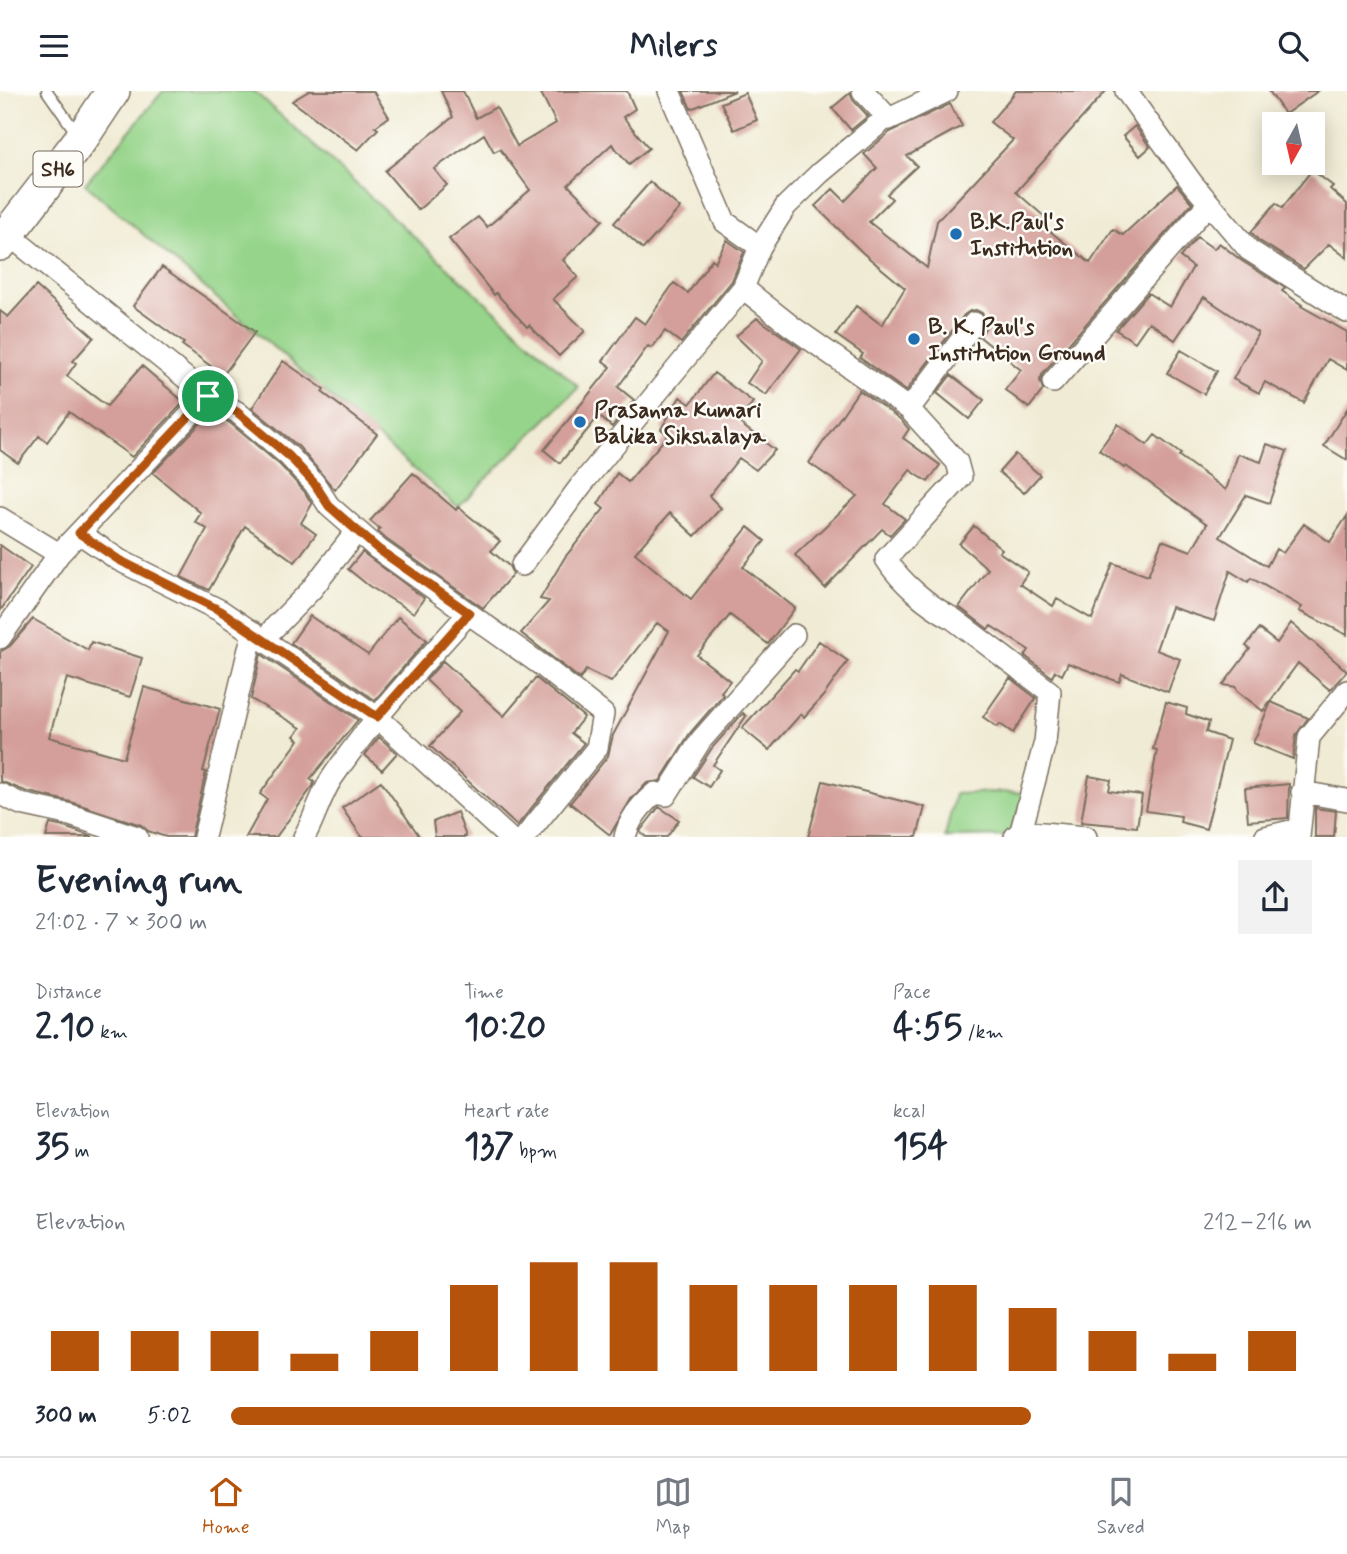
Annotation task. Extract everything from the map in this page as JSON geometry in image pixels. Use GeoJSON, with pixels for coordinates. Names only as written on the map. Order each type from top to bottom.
{"type":"FeatureCollection","features":[{"type":"Feature","properties":{"kind":"main road","name":"SH6"},"geometry":{"type":"LineString","coordinates":[[4,239],[81,139],[113,91]]}},
{"type":"Feature","properties":{"kind":"street"},"geometry":{"type":"LineString","coordinates":[[669,91],[724,222],[761,247]]}},
{"type":"Feature","properties":{"kind":"street"},"geometry":{"type":"LineString","coordinates":[[863,91],[889,119],[947,91]]}},
{"type":"Feature","properties":{"kind":"street"},"geometry":{"type":"LineString","coordinates":[[1126,91],[1192,183],[1249,250],[1347,312]]}},
{"type":"Feature","properties":{"kind":"street"},"geometry":{"type":"LineString","coordinates":[[522,565],[582,484],[743,288],[761,247],[786,207],[820,173],[887,117]]}},
{"type":"Feature","properties":{"kind":"street"},"geometry":{"type":"LineString","coordinates":[[1053,382],[1209,203]]}},
{"type":"Feature","properties":{"kind":"street"},"geometry":{"type":"LineString","coordinates":[[4,239],[208,396],[237,412],[289,456],[314,483],[329,506],[378,549],[544,667],[603,714],[597,748],[525,837]]}},
{"type":"Feature","properties":{"kind":"street"},"geometry":{"type":"LineString","coordinates":[[743,288],[909,409],[957,462],[961,477],[886,559],[892,569],[938,611],[952,618],[1049,692],[1045,742],[1018,834],[1086,837]]}},
{"type":"Feature","properties":{"kind":"street"},"geometry":{"type":"LineString","coordinates":[[909,409],[974,323]]}},
{"type":"Feature","properties":{"kind":"street"},"geometry":{"type":"LineString","coordinates":[[0,638],[59,554],[208,396]]}},
{"type":"Feature","properties":{"kind":"street"},"geometry":{"type":"LineString","coordinates":[[0,518],[59,554]]}},
{"type":"Feature","properties":{"kind":"street"},"geometry":{"type":"LineString","coordinates":[[204,837],[263,630],[311,590],[357,531]]}},
{"type":"Feature","properties":{"kind":"street"},"geometry":{"type":"LineString","coordinates":[[79,533],[119,560],[263,630],[377,717],[508,837]]}},
{"type":"Feature","properties":{"kind":"street"},"geometry":{"type":"LineString","coordinates":[[304,837],[330,782],[377,717],[469,613]]}},
{"type":"Feature","properties":{"kind":"street"},"geometry":{"type":"LineString","coordinates":[[625,837],[638,811],[655,793],[666,795],[701,740],[794,635]]}},
{"type":"Feature","properties":{"kind":"street"},"geometry":{"type":"LineString","coordinates":[[1265,837],[1299,833],[1308,737],[1347,691]]}},
{"type":"Feature","properties":{"kind":"street"},"geometry":{"type":"LineString","coordinates":[[1302,792],[1347,800]]}},
{"type":"Feature","properties":{"kind":"street"},"geometry":{"type":"LineString","coordinates":[[0,794],[21,804],[67,814],[137,837]]}},
{"type":"Feature","properties":{"kind":"lane"},"geometry":{"type":"LineString","coordinates":[[47,91],[81,139]]}},
{"type":"Feature","properties":{"kind":"green space"},"geometry":{"type":"Polygon","coordinates":[[[163,91],[254,91],[579,387],[458,507],[85,184],[163,91]]]}},
{"type":"Feature","properties":{"kind":"green space"},"geometry":{"type":"Polygon","coordinates":[[[1027,793],[1008,836],[945,837],[955,794],[1027,793]]]}},
{"type":"Feature","properties":{"kind":"building"},"geometry":{"type":"Polygon","coordinates":[[[309,91],[373,91],[389,117],[375,127],[378,129],[358,150],[292,101],[309,91]]]}},
{"type":"Feature","properties":{"kind":"building"},"geometry":{"type":"Polygon","coordinates":[[[441,91],[463,91],[476,118],[496,107],[517,146],[556,123],[540,91],[627,91],[635,109],[623,117],[649,148],[629,164],[612,144],[568,185],[603,220],[563,260],[578,277],[553,299],[585,331],[559,356],[529,325],[527,327],[496,293],[494,295],[449,239],[478,217],[487,227],[530,190],[500,149],[494,152],[484,134],[434,169],[447,185],[418,210],[385,171],[453,117],[441,91]]]}},
{"type":"Feature","properties":{"kind":"building"},"geometry":{"type":"Polygon","coordinates":[[[683,91],[735,91],[691,109],[683,91]]]}},
{"type":"Feature","properties":{"kind":"building"},"geometry":{"type":"Polygon","coordinates":[[[1016,91],[1106,91],[1016,192],[1046,218],[1041,224],[1090,263],[1113,229],[1123,235],[1177,185],[1192,203],[1043,373],[1040,380],[1043,390],[1029,408],[1005,390],[1021,370],[980,337],[987,325],[982,313],[976,310],[964,315],[906,391],[860,358],[863,354],[836,335],[856,306],[882,325],[905,288],[863,253],[815,206],[833,189],[845,201],[877,168],[864,154],[890,132],[950,104],[962,126],[907,156],[917,166],[887,194],[892,199],[869,222],[927,268],[937,221],[1013,140],[990,122],[1016,91]]]}},
{"type":"Feature","properties":{"kind":"building"},"geometry":{"type":"Polygon","coordinates":[[[1269,91],[1318,91],[1288,112],[1284,112],[1269,91]]]}},
{"type":"Feature","properties":{"kind":"building"},"geometry":{"type":"Polygon","coordinates":[[[745,93],[757,120],[734,130],[721,103],[745,93]]]}},
{"type":"Feature","properties":{"kind":"building"},"geometry":{"type":"Polygon","coordinates":[[[850,93],[868,116],[851,130],[832,108],[850,93]]]}},
{"type":"Feature","properties":{"kind":"building"},"geometry":{"type":"Polygon","coordinates":[[[1135,126],[1150,147],[1140,156],[1123,136],[1135,126]]]}},
{"type":"Feature","properties":{"kind":"building"},"geometry":{"type":"Polygon","coordinates":[[[1308,175],[1319,175],[1333,186],[1330,189],[1347,204],[1347,258],[1329,244],[1304,269],[1258,240],[1251,232],[1276,203],[1282,208],[1308,175]]]}},
{"type":"Feature","properties":{"kind":"building"},"geometry":{"type":"Polygon","coordinates":[[[650,182],[680,208],[643,249],[614,223],[650,182]]]}},
{"type":"Feature","properties":{"kind":"building"},"geometry":{"type":"Polygon","coordinates":[[[1197,237],[1214,249],[1219,243],[1285,288],[1282,291],[1301,306],[1347,332],[1347,370],[1328,359],[1304,403],[1265,382],[1259,393],[1233,379],[1258,333],[1204,297],[1175,340],[1149,322],[1135,342],[1116,330],[1148,293],[1170,307],[1193,267],[1180,257],[1197,237]]]}},
{"type":"Feature","properties":{"kind":"building"},"geometry":{"type":"Polygon","coordinates":[[[727,240],[744,252],[732,281],[681,343],[665,331],[652,348],[648,346],[618,387],[634,400],[612,427],[599,416],[560,463],[544,450],[611,367],[603,361],[635,317],[645,324],[674,283],[688,293],[712,259],[715,262],[727,240]]]}},
{"type":"Feature","properties":{"kind":"building"},"geometry":{"type":"Polygon","coordinates":[[[162,267],[255,332],[223,375],[133,306],[162,267]]]}},
{"type":"Feature","properties":{"kind":"building"},"geometry":{"type":"Polygon","coordinates":[[[36,286],[94,337],[73,361],[76,363],[67,376],[107,406],[142,366],[184,402],[132,457],[69,412],[47,442],[39,436],[18,463],[0,450],[0,311],[8,317],[36,286]]]}},
{"type":"Feature","properties":{"kind":"building"},"geometry":{"type":"Polygon","coordinates":[[[757,318],[801,349],[766,395],[747,383],[762,361],[736,336],[757,318]]]}},
{"type":"Feature","properties":{"kind":"building"},"geometry":{"type":"Polygon","coordinates":[[[1181,350],[1217,371],[1204,394],[1167,373],[1181,350]]]}},
{"type":"Feature","properties":{"kind":"building"},"geometry":{"type":"Polygon","coordinates":[[[283,361],[324,389],[322,392],[377,434],[335,490],[299,447],[252,408],[283,361]]]}},
{"type":"Feature","properties":{"kind":"building"},"geometry":{"type":"Polygon","coordinates":[[[714,373],[753,402],[738,422],[775,450],[756,470],[739,458],[709,496],[721,508],[695,536],[670,513],[635,553],[691,599],[748,527],[765,541],[743,567],[795,608],[768,644],[730,615],[697,655],[730,681],[721,692],[723,695],[690,733],[660,781],[647,783],[631,799],[610,835],[570,803],[608,756],[613,735],[669,631],[657,623],[611,682],[586,670],[580,679],[521,633],[549,601],[540,599],[565,557],[604,509],[598,504],[617,473],[628,482],[668,435],[661,429],[680,397],[690,404],[714,373]]]}},
{"type":"Feature","properties":{"kind":"building"},"geometry":{"type":"Polygon","coordinates":[[[951,375],[984,400],[969,419],[937,393],[951,375]]]}},
{"type":"Feature","properties":{"kind":"building"},"geometry":{"type":"Polygon","coordinates":[[[859,390],[900,419],[909,429],[903,438],[940,465],[928,482],[910,470],[885,504],[905,519],[890,535],[882,529],[825,588],[795,555],[857,496],[809,463],[859,390]]]}},
{"type":"Feature","properties":{"kind":"building"},"geometry":{"type":"Polygon","coordinates":[[[1347,409],[1347,460],[1324,446],[1347,409]]]}},
{"type":"Feature","properties":{"kind":"building"},"geometry":{"type":"Polygon","coordinates":[[[211,412],[230,423],[280,465],[304,491],[312,504],[301,523],[316,534],[295,562],[245,526],[209,590],[181,577],[207,529],[195,522],[201,513],[153,473],[211,412]]]}},
{"type":"Feature","properties":{"kind":"building"},"geometry":{"type":"Polygon","coordinates":[[[1118,424],[1147,445],[1155,435],[1226,490],[1238,454],[1261,462],[1267,444],[1287,451],[1269,503],[1246,495],[1220,537],[1267,566],[1276,549],[1283,553],[1304,524],[1330,542],[1347,516],[1347,635],[1299,611],[1302,607],[1251,578],[1248,582],[1230,571],[1214,621],[1171,607],[1156,650],[1180,659],[1168,692],[1122,674],[1119,682],[1068,663],[1062,675],[1055,671],[1052,677],[1025,656],[1029,650],[991,626],[988,629],[959,607],[988,569],[959,544],[974,526],[1002,549],[999,552],[1028,572],[1020,584],[1053,606],[1057,599],[1092,619],[1113,563],[1148,576],[1162,540],[1191,551],[1207,524],[1099,450],[1118,424]]]}},
{"type":"Feature","properties":{"kind":"building"},"geometry":{"type":"Polygon","coordinates":[[[1015,454],[1040,475],[1024,493],[999,472],[1015,454]]]}},
{"type":"Feature","properties":{"kind":"building"},"geometry":{"type":"Polygon","coordinates":[[[413,473],[456,510],[458,507],[500,541],[491,551],[509,566],[513,574],[483,608],[386,539],[378,532],[380,529],[370,521],[413,473]]]}},
{"type":"Feature","properties":{"kind":"building"},"geometry":{"type":"Polygon","coordinates":[[[0,545],[31,567],[0,611],[0,545]]]}},
{"type":"Feature","properties":{"kind":"building"},"geometry":{"type":"Polygon","coordinates":[[[362,552],[424,598],[414,613],[369,586],[348,569],[362,552]]]}},
{"type":"Feature","properties":{"kind":"building"},"geometry":{"type":"Polygon","coordinates":[[[310,616],[368,655],[398,617],[427,640],[375,700],[291,643],[310,616]]]}},
{"type":"Feature","properties":{"kind":"building"},"geometry":{"type":"Polygon","coordinates":[[[33,619],[88,650],[91,642],[142,658],[130,697],[67,678],[49,737],[124,758],[144,687],[220,709],[203,771],[206,772],[191,837],[166,837],[148,831],[141,825],[0,781],[0,652],[10,646],[33,619]]]}},
{"type":"Feature","properties":{"kind":"building"},"geometry":{"type":"Polygon","coordinates":[[[1291,623],[1347,671],[1330,690],[1298,663],[1263,711],[1237,691],[1236,687],[1223,685],[1250,649],[1246,646],[1259,629],[1277,643],[1291,623]]]}},
{"type":"Feature","properties":{"kind":"building"},"geometry":{"type":"Polygon","coordinates":[[[819,641],[848,661],[824,695],[804,717],[801,714],[769,750],[742,728],[795,669],[798,671],[819,641]]]}},
{"type":"Feature","properties":{"kind":"building"},"geometry":{"type":"Polygon","coordinates":[[[261,654],[358,720],[310,779],[314,782],[313,786],[276,837],[246,837],[267,799],[260,794],[299,740],[294,736],[301,728],[251,699],[261,654]]]}},
{"type":"Feature","properties":{"kind":"building"},"geometry":{"type":"Polygon","coordinates":[[[443,661],[504,716],[536,678],[584,717],[571,733],[584,743],[517,826],[430,746],[460,712],[426,680],[443,661]]]}},
{"type":"Feature","properties":{"kind":"building"},"geometry":{"type":"Polygon","coordinates":[[[1010,678],[1036,698],[1013,733],[1000,724],[997,727],[983,717],[1010,678]]]}},
{"type":"Feature","properties":{"kind":"building"},"geometry":{"type":"Polygon","coordinates":[[[1166,702],[1187,708],[1186,714],[1209,722],[1206,732],[1229,740],[1206,829],[1180,822],[1181,816],[1146,811],[1157,750],[1153,749],[1166,702]]]}},
{"type":"Feature","properties":{"kind":"building"},"geometry":{"type":"Polygon","coordinates":[[[1271,702],[1308,718],[1296,735],[1293,759],[1253,743],[1271,702]]]}},
{"type":"Feature","properties":{"kind":"building"},"geometry":{"type":"Polygon","coordinates":[[[743,713],[746,716],[713,765],[720,770],[709,787],[693,777],[712,748],[743,713]]]}},
{"type":"Feature","properties":{"kind":"building"},"geometry":{"type":"Polygon","coordinates":[[[379,737],[397,753],[382,770],[365,755],[379,737]]]}},
{"type":"Feature","properties":{"kind":"building"},"geometry":{"type":"Polygon","coordinates":[[[1089,776],[1111,780],[1109,791],[1142,795],[1137,827],[1081,822],[1089,776]]]}},
{"type":"Feature","properties":{"kind":"building"},"geometry":{"type":"Polygon","coordinates":[[[381,781],[420,837],[362,837],[342,808],[381,781]]]}},
{"type":"Feature","properties":{"kind":"building"},"geometry":{"type":"Polygon","coordinates":[[[823,781],[925,807],[917,837],[808,837],[823,781]]]}},
{"type":"Feature","properties":{"kind":"building"},"geometry":{"type":"Polygon","coordinates":[[[1289,784],[1288,818],[1248,821],[1245,788],[1289,784]]]}},
{"type":"Feature","properties":{"kind":"building"},"geometry":{"type":"Polygon","coordinates":[[[659,807],[679,820],[667,837],[646,837],[640,832],[659,807]]]}},
{"type":"Feature","properties":{"kind":"building"},"geometry":{"type":"Polygon","coordinates":[[[1315,808],[1336,811],[1334,837],[1315,837],[1315,808]]]}},
{"type":"Feature","properties":{"kind":"building"},"geometry":{"type":"Polygon","coordinates":[[[457,812],[466,837],[435,837],[433,822],[457,812]]]}},
{"type":"Feature","properties":{"kind":"building"},"geometry":{"type":"Polygon","coordinates":[[[50,824],[64,827],[93,837],[46,837],[50,824]]]}},
{"type":"Feature","properties":{"kind":"place","name":"B.K.Paul's Institution"},"geometry":{"type":"Point","coordinates":[956,234]}},
{"type":"Feature","properties":{"kind":"place","name":"B. K. Paul's Institution Ground"},"geometry":{"type":"Point","coordinates":[914,339]}},
{"type":"Feature","properties":{"kind":"place","name":"Prasanna Kumari Balika Sikshalaya"},"geometry":{"type":"Point","coordinates":[580,422]}},
{"type":"Feature","properties":{"kind":"route"},"geometry":{"type":"LineString","coordinates":[[208,396],[237,412],[289,456],[314,483],[329,506],[378,549],[469,613],[377,717],[221,611],[119,560],[79,533],[208,396]]}}]}
